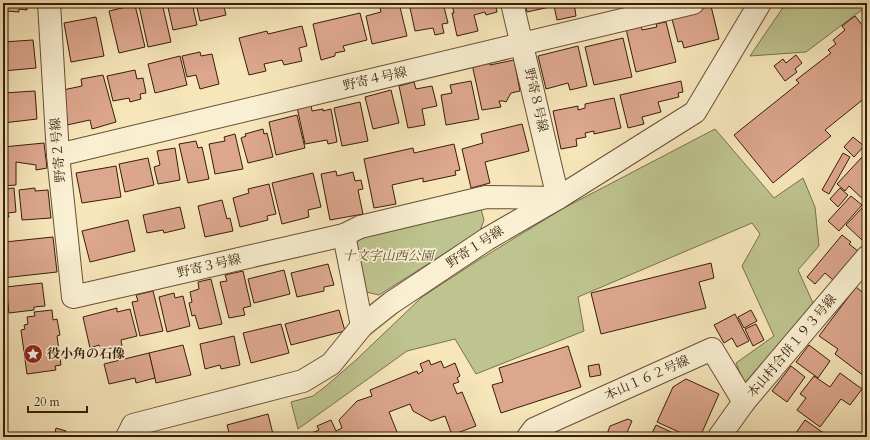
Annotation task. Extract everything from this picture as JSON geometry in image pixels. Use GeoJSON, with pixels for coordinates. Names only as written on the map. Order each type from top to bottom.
{"type":"FeatureCollection","features":[{"type":"Feature","properties":{"kind":"street","name":"野寄８号線"},"geometry":{"type":"LineString","coordinates":[[512,3],[558,198]]}},
{"type":"Feature","properties":{"kind":"street","name":"野寄４号線"},"geometry":{"type":"LineString","coordinates":[[58,155],[693,3]]}},
{"type":"Feature","properties":{"kind":"street","name":"野寄１号線"},"geometry":{"type":"LineString","coordinates":[[126,437],[133,425],[303,381],[332,364],[362,326],[391,303],[487,238],[558,198],[695,112],[760,3]]}},
{"type":"Feature","properties":{"kind":"street","name":"野寄２号線"},"geometry":{"type":"LineString","coordinates":[[54,4],[58,155],[73,297]]}},
{"type":"Feature","properties":{"kind":"street","name":"野寄３号線"},"geometry":{"type":"LineString","coordinates":[[73,297],[344,235],[360,227],[486,197],[558,198]]}},
{"type":"Feature","properties":{"kind":"street"},"geometry":{"type":"LineString","coordinates":[[344,235],[362,326]]}},
{"type":"Feature","properties":{"kind":"street","name":"本山村合併１９３号線"},"geometry":{"type":"LineString","coordinates":[[719,437],[744,402],[867,257]]}},
{"type":"Feature","properties":{"kind":"street","name":"本山１６２号線"},"geometry":{"type":"LineString","coordinates":[[528,437],[534,429],[712,349],[744,402]]}},
{"type":"Feature","properties":{"kind":"green space"},"geometry":{"type":"Polygon","coordinates":[[[786,3],[867,3],[867,6],[806,52],[750,56],[786,3]]]}},
{"type":"Feature","properties":{"kind":"green space"},"geometry":{"type":"Polygon","coordinates":[[[715,129],[774,198],[803,178],[815,207],[819,246],[798,270],[813,303],[746,387],[736,363],[774,336],[742,266],[760,234],[752,223],[578,297],[584,331],[476,374],[455,339],[407,351],[298,429],[291,402],[313,396],[326,386],[356,360],[422,297],[562,209],[715,129]]]}},
{"type":"Feature","properties":{"kind":"green space","name":"十文字山西公園"},"geometry":{"type":"Polygon","coordinates":[[[481,209],[484,220],[480,231],[379,295],[366,292],[355,245],[361,232],[481,209]]]}},
{"type":"Feature","properties":{"kind":"building"},"geometry":{"type":"Polygon","coordinates":[[[3,3],[27,3],[27,10],[19,9],[19,12],[6,11],[7,8],[3,7],[3,3]]]}},
{"type":"Feature","properties":{"kind":"building"},"geometry":{"type":"Polygon","coordinates":[[[162,3],[171,42],[148,47],[139,6],[162,3]]]}},
{"type":"Feature","properties":{"kind":"building"},"geometry":{"type":"Polygon","coordinates":[[[167,3],[192,3],[197,25],[173,30],[167,3]]]}},
{"type":"Feature","properties":{"kind":"building"},"geometry":{"type":"Polygon","coordinates":[[[196,3],[223,3],[226,15],[200,21],[196,3]]]}},
{"type":"Feature","properties":{"kind":"building"},"geometry":{"type":"Polygon","coordinates":[[[228,3],[255,3],[229,8],[228,3]]]}},
{"type":"Feature","properties":{"kind":"building"},"geometry":{"type":"Polygon","coordinates":[[[266,3],[286,3],[267,7],[266,3]]]}},
{"type":"Feature","properties":{"kind":"building"},"geometry":{"type":"Polygon","coordinates":[[[399,3],[407,36],[372,44],[366,16],[381,12],[379,4],[399,3]]]}},
{"type":"Feature","properties":{"kind":"building"},"geometry":{"type":"Polygon","coordinates":[[[409,3],[443,3],[448,23],[442,24],[444,33],[435,35],[433,28],[415,31],[409,3]]]}},
{"type":"Feature","properties":{"kind":"building"},"geometry":{"type":"Polygon","coordinates":[[[457,3],[495,3],[497,12],[486,15],[485,12],[474,15],[478,31],[457,36],[452,13],[454,13],[452,5],[457,3]]]}},
{"type":"Feature","properties":{"kind":"building"},"geometry":{"type":"Polygon","coordinates":[[[525,3],[574,3],[576,16],[557,20],[554,6],[527,12],[525,3]]]}},
{"type":"Feature","properties":{"kind":"building"},"geometry":{"type":"Polygon","coordinates":[[[135,5],[145,47],[119,53],[109,11],[135,5]]]}},
{"type":"Feature","properties":{"kind":"building"},"geometry":{"type":"Polygon","coordinates":[[[711,6],[719,39],[684,48],[682,41],[678,42],[672,19],[687,12],[711,6]]]}},
{"type":"Feature","properties":{"kind":"building"},"geometry":{"type":"Polygon","coordinates":[[[360,13],[367,40],[343,46],[345,51],[335,53],[335,56],[321,60],[313,24],[360,13]]]}},
{"type":"Feature","properties":{"kind":"building"},"geometry":{"type":"Polygon","coordinates":[[[855,16],[867,31],[867,97],[825,130],[831,136],[773,183],[734,135],[799,83],[796,80],[831,53],[828,50],[836,44],[833,40],[845,30],[842,26],[855,16]]]}},
{"type":"Feature","properties":{"kind":"building"},"geometry":{"type":"Polygon","coordinates":[[[96,17],[104,56],[71,62],[64,23],[96,17]]]}},
{"type":"Feature","properties":{"kind":"building"},"geometry":{"type":"Polygon","coordinates":[[[666,22],[676,62],[636,72],[626,29],[641,25],[642,30],[657,27],[656,24],[666,22]]]}},
{"type":"Feature","properties":{"kind":"building"},"geometry":{"type":"Polygon","coordinates":[[[302,26],[307,46],[299,48],[302,61],[284,65],[282,60],[264,64],[266,71],[249,75],[239,38],[267,31],[268,34],[302,26]]]}},
{"type":"Feature","properties":{"kind":"building"},"geometry":{"type":"Polygon","coordinates":[[[623,38],[632,77],[594,85],[585,47],[623,38]]]}},
{"type":"Feature","properties":{"kind":"building"},"geometry":{"type":"Polygon","coordinates":[[[33,40],[36,68],[3,71],[3,42],[33,40]]]}},
{"type":"Feature","properties":{"kind":"building"},"geometry":{"type":"Polygon","coordinates":[[[578,46],[587,86],[570,90],[568,83],[546,89],[538,56],[578,46]]]}},
{"type":"Feature","properties":{"kind":"building"},"geometry":{"type":"Polygon","coordinates":[[[200,52],[201,56],[212,54],[219,84],[200,89],[196,75],[187,77],[182,56],[200,52]]]}},
{"type":"Feature","properties":{"kind":"building"},"geometry":{"type":"Polygon","coordinates":[[[796,55],[802,63],[795,69],[797,72],[785,81],[774,66],[783,59],[786,63],[796,55]]]}},
{"type":"Feature","properties":{"kind":"building"},"geometry":{"type":"Polygon","coordinates":[[[180,56],[187,85],[155,93],[148,64],[180,56]]]}},
{"type":"Feature","properties":{"kind":"building"},"geometry":{"type":"Polygon","coordinates":[[[514,60],[520,91],[511,93],[506,102],[499,101],[501,107],[482,110],[472,64],[489,61],[490,65],[514,60]]]}},
{"type":"Feature","properties":{"kind":"building"},"geometry":{"type":"Polygon","coordinates":[[[135,70],[137,79],[143,78],[146,93],[140,94],[141,99],[130,102],[129,98],[113,101],[107,76],[135,70]]]}},
{"type":"Feature","properties":{"kind":"building"},"geometry":{"type":"Polygon","coordinates":[[[103,75],[116,122],[92,129],[90,120],[67,125],[63,90],[82,86],[81,79],[103,75]]]}},
{"type":"Feature","properties":{"kind":"building"},"geometry":{"type":"Polygon","coordinates":[[[471,81],[479,119],[446,125],[441,95],[452,93],[450,85],[471,81]]]}},
{"type":"Feature","properties":{"kind":"building"},"geometry":{"type":"Polygon","coordinates":[[[681,81],[683,92],[678,93],[679,97],[658,102],[661,112],[642,117],[644,124],[628,128],[620,95],[681,81]]]}},
{"type":"Feature","properties":{"kind":"building"},"geometry":{"type":"Polygon","coordinates":[[[414,82],[416,89],[432,86],[437,106],[422,109],[425,125],[408,128],[399,86],[414,82]]]}},
{"type":"Feature","properties":{"kind":"building"},"geometry":{"type":"Polygon","coordinates":[[[391,90],[399,123],[373,129],[365,97],[391,90]]]}},
{"type":"Feature","properties":{"kind":"building"},"geometry":{"type":"Polygon","coordinates":[[[35,91],[37,119],[3,123],[3,93],[35,91]]]}},
{"type":"Feature","properties":{"kind":"building"},"geometry":{"type":"Polygon","coordinates":[[[614,98],[621,128],[594,134],[594,131],[585,133],[586,137],[576,139],[577,146],[561,149],[553,111],[578,106],[578,110],[585,108],[585,104],[614,98]]]}},
{"type":"Feature","properties":{"kind":"building"},"geometry":{"type":"Polygon","coordinates":[[[360,102],[368,141],[342,146],[334,108],[360,102]]]}},
{"type":"Feature","properties":{"kind":"building"},"geometry":{"type":"Polygon","coordinates":[[[311,104],[312,111],[331,109],[337,142],[328,144],[327,140],[305,144],[297,107],[311,104]]]}},
{"type":"Feature","properties":{"kind":"building"},"geometry":{"type":"Polygon","coordinates":[[[297,115],[305,148],[276,155],[269,122],[297,115]]]}},
{"type":"Feature","properties":{"kind":"building"},"geometry":{"type":"Polygon","coordinates":[[[522,124],[529,151],[485,162],[490,183],[471,188],[462,149],[483,143],[481,134],[522,124]]]}},
{"type":"Feature","properties":{"kind":"building"},"geometry":{"type":"Polygon","coordinates":[[[263,129],[264,134],[267,133],[273,157],[248,163],[241,138],[246,136],[245,134],[263,129]]]}},
{"type":"Feature","properties":{"kind":"building"},"geometry":{"type":"Polygon","coordinates":[[[235,134],[243,169],[215,174],[209,144],[225,141],[224,137],[235,134]]]}},
{"type":"Feature","properties":{"kind":"building"},"geometry":{"type":"Polygon","coordinates":[[[853,137],[864,146],[854,157],[844,147],[853,137]]]}},
{"type":"Feature","properties":{"kind":"building"},"geometry":{"type":"Polygon","coordinates":[[[196,141],[198,148],[202,147],[209,179],[188,183],[179,144],[196,141]]]}},
{"type":"Feature","properties":{"kind":"building"},"geometry":{"type":"Polygon","coordinates":[[[44,143],[47,168],[36,170],[36,165],[16,162],[16,185],[3,186],[3,147],[44,143]]]}},
{"type":"Feature","properties":{"kind":"building"},"geometry":{"type":"Polygon","coordinates":[[[454,144],[460,170],[455,171],[456,175],[423,182],[423,178],[392,185],[396,204],[374,208],[364,159],[413,148],[414,153],[454,144]]]}},
{"type":"Feature","properties":{"kind":"building"},"geometry":{"type":"Polygon","coordinates":[[[175,148],[180,180],[158,184],[154,167],[160,165],[157,151],[175,148]]]}},
{"type":"Feature","properties":{"kind":"building"},"geometry":{"type":"Polygon","coordinates":[[[843,153],[850,157],[829,194],[822,190],[843,153]]]}},
{"type":"Feature","properties":{"kind":"building"},"geometry":{"type":"Polygon","coordinates":[[[863,156],[867,159],[867,167],[863,171],[867,174],[867,203],[849,186],[845,191],[837,184],[863,156]]]}},
{"type":"Feature","properties":{"kind":"building"},"geometry":{"type":"Polygon","coordinates":[[[148,158],[154,185],[125,192],[119,164],[148,158]]]}},
{"type":"Feature","properties":{"kind":"building"},"geometry":{"type":"Polygon","coordinates":[[[116,166],[121,197],[82,203],[76,173],[116,166]]]}},
{"type":"Feature","properties":{"kind":"building"},"geometry":{"type":"Polygon","coordinates":[[[336,171],[337,176],[353,172],[355,181],[361,180],[363,189],[358,190],[363,214],[330,220],[321,174],[336,171]]]}},
{"type":"Feature","properties":{"kind":"building"},"geometry":{"type":"Polygon","coordinates":[[[313,173],[321,207],[308,210],[309,217],[282,224],[272,183],[313,173]]]}},
{"type":"Feature","properties":{"kind":"building"},"geometry":{"type":"Polygon","coordinates":[[[269,184],[276,214],[267,216],[268,220],[240,227],[233,198],[249,193],[248,189],[269,184]]]}},
{"type":"Feature","properties":{"kind":"building"},"geometry":{"type":"Polygon","coordinates":[[[14,188],[16,212],[8,213],[9,217],[3,217],[3,189],[14,188]]]}},
{"type":"Feature","properties":{"kind":"building"},"geometry":{"type":"Polygon","coordinates":[[[35,188],[35,191],[48,190],[51,218],[22,220],[19,190],[35,188]]]}},
{"type":"Feature","properties":{"kind":"building"},"geometry":{"type":"Polygon","coordinates":[[[840,188],[848,195],[838,207],[830,199],[840,188]]]}},
{"type":"Feature","properties":{"kind":"building"},"geometry":{"type":"Polygon","coordinates":[[[851,196],[862,205],[839,231],[828,221],[851,196]]]}},
{"type":"Feature","properties":{"kind":"building"},"geometry":{"type":"Polygon","coordinates":[[[222,200],[227,219],[230,218],[233,231],[205,237],[198,206],[222,200]]]}},
{"type":"Feature","properties":{"kind":"building"},"geometry":{"type":"Polygon","coordinates":[[[180,207],[185,228],[164,233],[163,230],[147,233],[143,215],[180,207]]]}},
{"type":"Feature","properties":{"kind":"building"},"geometry":{"type":"Polygon","coordinates":[[[862,208],[867,213],[867,235],[862,240],[846,225],[862,208]]]}},
{"type":"Feature","properties":{"kind":"building"},"geometry":{"type":"Polygon","coordinates":[[[128,220],[135,251],[90,262],[82,231],[128,220]]]}},
{"type":"Feature","properties":{"kind":"building"},"geometry":{"type":"Polygon","coordinates":[[[842,235],[851,242],[849,244],[858,251],[833,280],[825,273],[815,284],[807,277],[842,235]]]}},
{"type":"Feature","properties":{"kind":"building"},"geometry":{"type":"Polygon","coordinates":[[[53,237],[57,272],[3,278],[3,248],[6,248],[5,242],[53,237]]]}},
{"type":"Feature","properties":{"kind":"building"},"geometry":{"type":"Polygon","coordinates":[[[711,263],[714,278],[699,282],[706,308],[601,334],[591,293],[711,263]]]}},
{"type":"Feature","properties":{"kind":"building"},"geometry":{"type":"Polygon","coordinates":[[[328,264],[334,285],[324,287],[324,291],[297,297],[291,273],[328,264]]]}},
{"type":"Feature","properties":{"kind":"building"},"geometry":{"type":"Polygon","coordinates":[[[284,270],[290,294],[254,303],[248,279],[284,270]]]}},
{"type":"Feature","properties":{"kind":"building"},"geometry":{"type":"Polygon","coordinates":[[[243,271],[251,306],[243,308],[245,315],[229,318],[220,282],[227,281],[225,275],[243,271]]]}},
{"type":"Feature","properties":{"kind":"building"},"geometry":{"type":"Polygon","coordinates":[[[211,279],[222,324],[199,329],[195,315],[192,316],[189,303],[192,302],[190,292],[199,289],[198,282],[211,279]]]}},
{"type":"Feature","properties":{"kind":"building"},"geometry":{"type":"Polygon","coordinates":[[[42,283],[45,306],[34,307],[34,310],[9,313],[6,287],[42,283]]]}},
{"type":"Feature","properties":{"kind":"building"},"geometry":{"type":"Polygon","coordinates":[[[856,287],[867,296],[867,372],[864,376],[835,354],[838,349],[819,336],[856,287]]]}},
{"type":"Feature","properties":{"kind":"building"},"geometry":{"type":"Polygon","coordinates":[[[153,291],[163,331],[140,336],[132,302],[138,301],[136,295],[153,291]]]}},
{"type":"Feature","properties":{"kind":"building"},"geometry":{"type":"Polygon","coordinates":[[[174,293],[175,298],[183,296],[190,326],[167,332],[159,297],[174,293]]]}},
{"type":"Feature","properties":{"kind":"building"},"geometry":{"type":"Polygon","coordinates":[[[117,308],[117,312],[130,309],[137,336],[121,340],[122,346],[101,351],[99,345],[90,348],[83,317],[117,308]]]}},
{"type":"Feature","properties":{"kind":"building"},"geometry":{"type":"Polygon","coordinates":[[[52,310],[53,320],[57,319],[60,335],[57,336],[61,365],[55,366],[56,370],[27,374],[21,330],[25,329],[24,325],[28,324],[27,317],[35,316],[34,312],[52,310]]]}},
{"type":"Feature","properties":{"kind":"building"},"geometry":{"type":"Polygon","coordinates":[[[339,310],[345,331],[291,345],[285,324],[339,310]]]}},
{"type":"Feature","properties":{"kind":"building"},"geometry":{"type":"Polygon","coordinates":[[[751,310],[757,321],[744,328],[738,317],[751,310]]]}},
{"type":"Feature","properties":{"kind":"building"},"geometry":{"type":"Polygon","coordinates":[[[735,314],[749,341],[737,347],[732,338],[724,343],[714,325],[735,314]]]}},
{"type":"Feature","properties":{"kind":"building"},"geometry":{"type":"Polygon","coordinates":[[[281,324],[289,353],[251,363],[243,333],[281,324]]]}},
{"type":"Feature","properties":{"kind":"building"},"geometry":{"type":"Polygon","coordinates":[[[756,324],[764,340],[753,346],[745,329],[756,324]]]}},
{"type":"Feature","properties":{"kind":"building"},"geometry":{"type":"Polygon","coordinates":[[[234,336],[240,365],[221,369],[220,365],[205,369],[200,344],[234,336]]]}},
{"type":"Feature","properties":{"kind":"building"},"geometry":{"type":"Polygon","coordinates":[[[183,345],[191,375],[156,383],[149,353],[183,345]]]}},
{"type":"Feature","properties":{"kind":"building"},"geometry":{"type":"Polygon","coordinates":[[[809,345],[830,361],[818,378],[796,362],[809,345]]]}},
{"type":"Feature","properties":{"kind":"building"},"geometry":{"type":"Polygon","coordinates":[[[568,346],[581,387],[501,413],[492,385],[503,382],[499,368],[568,346]]]}},
{"type":"Feature","properties":{"kind":"building"},"geometry":{"type":"Polygon","coordinates":[[[149,353],[155,378],[136,383],[135,378],[109,384],[104,364],[149,353]]]}},
{"type":"Feature","properties":{"kind":"building"},"geometry":{"type":"Polygon","coordinates":[[[429,360],[431,365],[441,361],[444,368],[455,363],[460,376],[457,378],[459,382],[453,384],[457,394],[462,392],[476,426],[452,435],[445,416],[431,421],[413,411],[410,404],[389,412],[399,437],[302,437],[319,430],[317,426],[331,420],[336,431],[342,428],[339,420],[357,401],[372,396],[370,390],[417,371],[418,374],[423,371],[420,364],[429,360]]]}},
{"type":"Feature","properties":{"kind":"building"},"geometry":{"type":"Polygon","coordinates":[[[599,364],[601,375],[590,377],[588,366],[599,364]]]}},
{"type":"Feature","properties":{"kind":"building"},"geometry":{"type":"Polygon","coordinates":[[[791,366],[805,377],[787,402],[772,391],[791,366]]]}},
{"type":"Feature","properties":{"kind":"building"},"geometry":{"type":"Polygon","coordinates":[[[840,373],[862,389],[850,405],[841,399],[820,427],[797,410],[806,398],[800,394],[814,376],[830,387],[840,373]]]}},
{"type":"Feature","properties":{"kind":"building"},"geometry":{"type":"Polygon","coordinates":[[[686,379],[719,394],[700,437],[690,437],[657,422],[673,387],[686,379]]]}},
{"type":"Feature","properties":{"kind":"building"},"geometry":{"type":"Polygon","coordinates":[[[268,414],[273,434],[263,437],[236,437],[236,434],[230,436],[227,425],[268,414]]]}},
{"type":"Feature","properties":{"kind":"building"},"geometry":{"type":"Polygon","coordinates":[[[628,419],[632,421],[625,437],[612,437],[607,434],[610,426],[628,419]]]}},
{"type":"Feature","properties":{"kind":"building"},"geometry":{"type":"Polygon","coordinates":[[[805,420],[825,434],[822,437],[793,437],[805,420]]]}},
{"type":"Feature","properties":{"kind":"building"},"geometry":{"type":"Polygon","coordinates":[[[656,425],[682,437],[650,437],[656,425]]]}},
{"type":"Feature","properties":{"kind":"building"},"geometry":{"type":"Polygon","coordinates":[[[56,428],[66,431],[64,437],[54,437],[56,428]]]}},
{"type":"Feature","properties":{"kind":"place","name":"役小角の石像"},"geometry":{"type":"Point","coordinates":[33,354]}}]}
